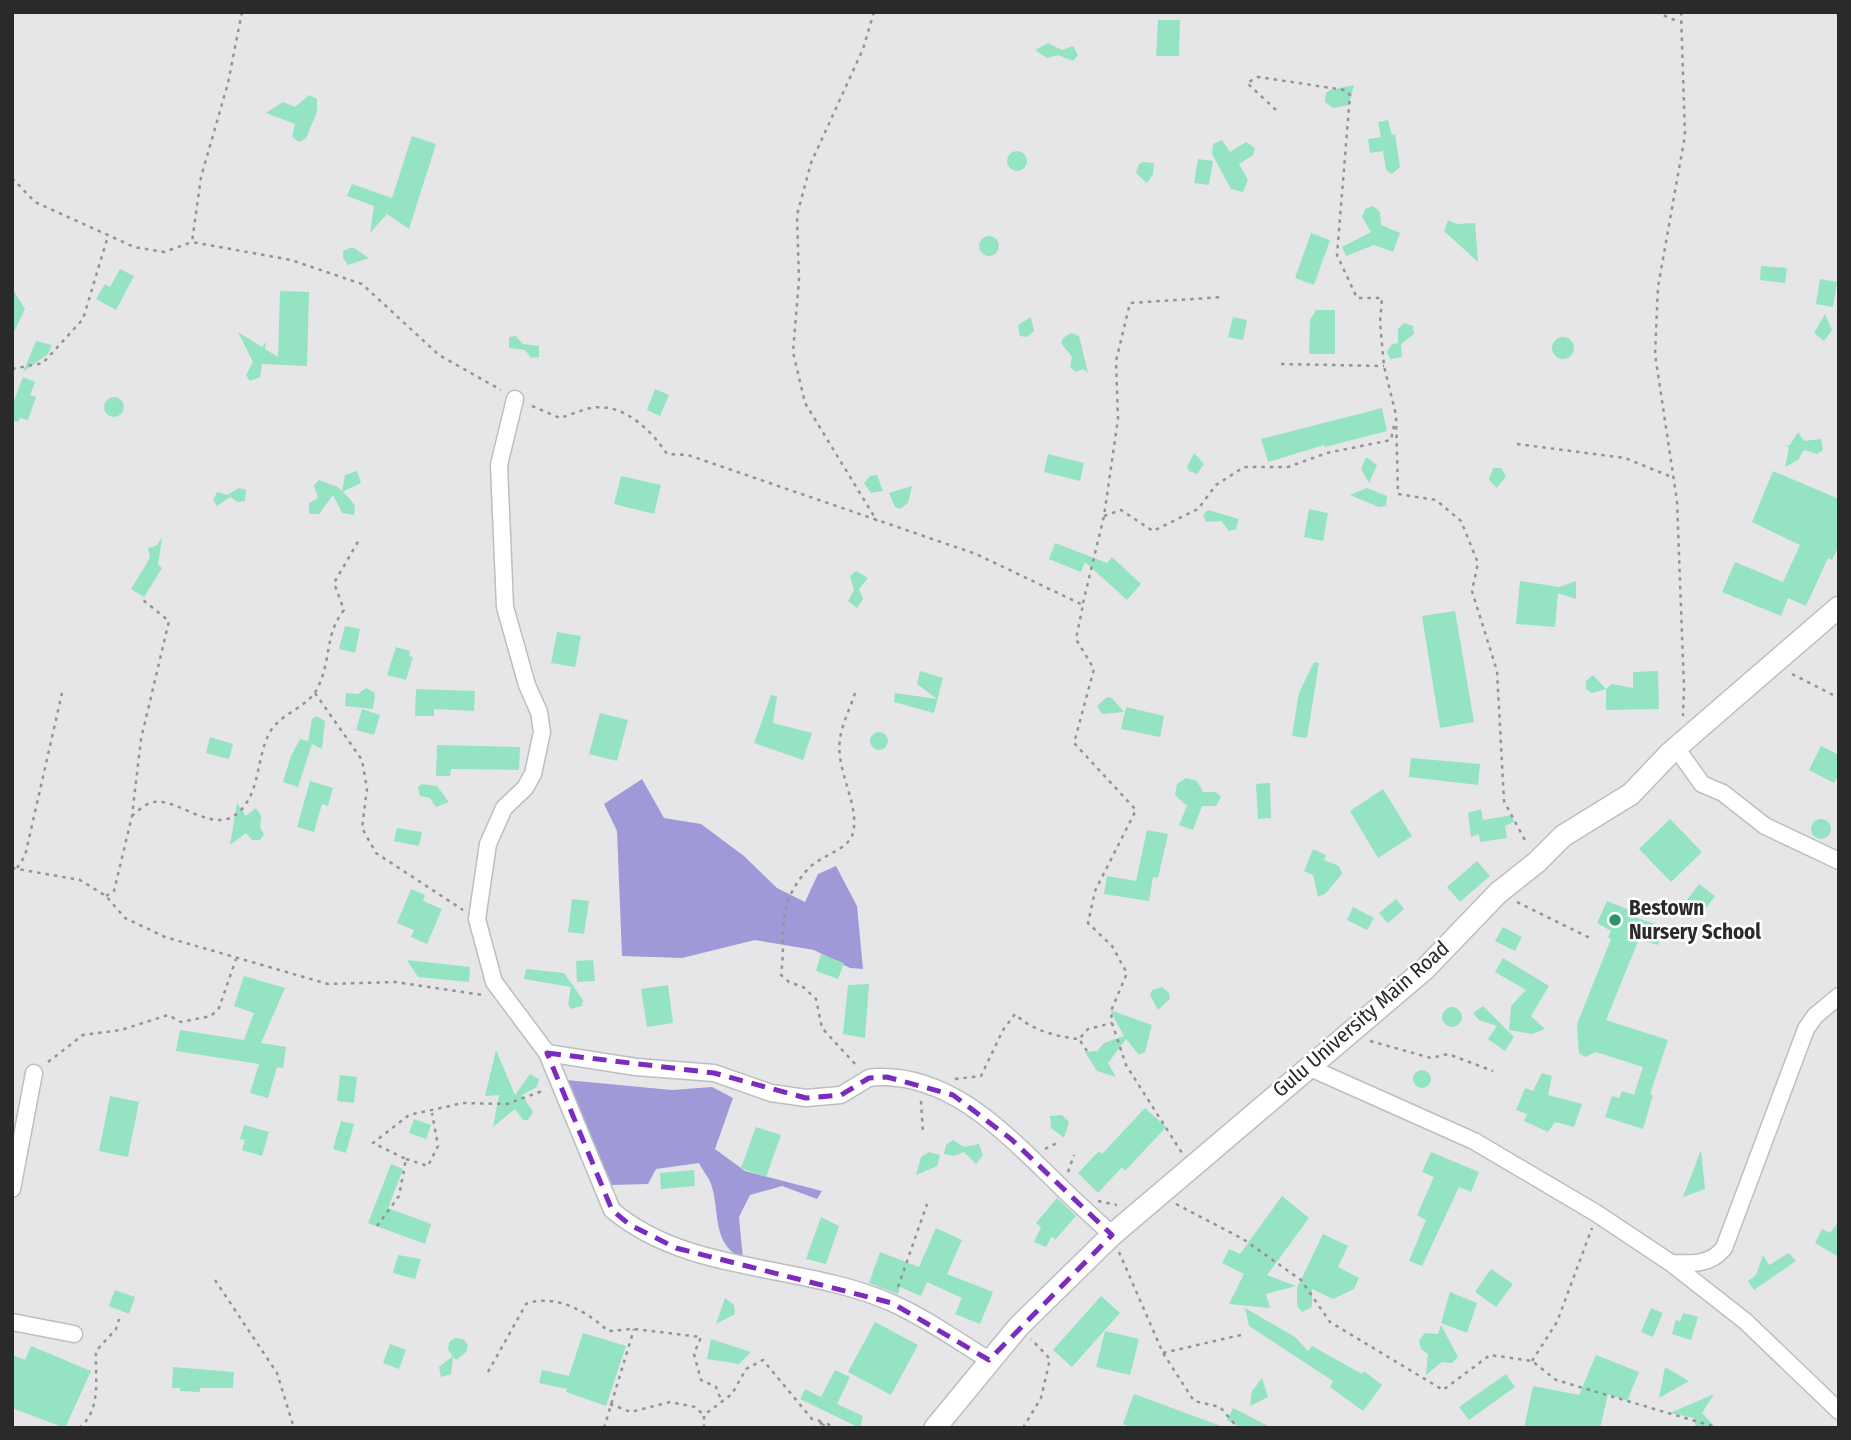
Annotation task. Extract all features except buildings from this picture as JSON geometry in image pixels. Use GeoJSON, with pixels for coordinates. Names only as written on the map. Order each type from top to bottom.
{"type":"FeatureCollection","features":[{"type":"Feature","properties":{"kind":"street"},"geometry":{"type":"LineString","coordinates":[[514,398],[499,466],[505,607],[527,685],[539,712],[542,732],[533,775],[525,788],[504,808],[488,844],[477,919],[485,955],[503,998],[547,1053],[562,1083],[612,1210],[629,1225],[676,1248],[824,1283],[892,1303],[989,1360]]}},
{"type":"Feature","properties":{"kind":"street","name":"Gulu University Main Road"},"geometry":{"type":"LineString","coordinates":[[935,1428],[1019,1326],[1157,1194],[1425,969],[1498,893],[1537,862],[1563,836],[1631,794],[1679,748],[1839,607]]}},
{"type":"Feature","properties":{"kind":"street"},"geometry":{"type":"LineString","coordinates":[[1679,748],[1702,784],[1723,793],[1765,826],[1839,862]]}},
{"type":"Feature","properties":{"kind":"street"},"geometry":{"type":"LineString","coordinates":[[1671,1263],[1702,1263],[1719,1255],[1724,1248],[1806,1029],[1815,1016],[1839,996]]}},
{"type":"Feature","properties":{"kind":"street"},"geometry":{"type":"LineString","coordinates":[[547,1053],[636,1068],[714,1073],[771,1093],[806,1098],[841,1095],[869,1078],[887,1077],[920,1084],[953,1095],[972,1107],[1011,1139],[1112,1235]]}},
{"type":"Feature","properties":{"kind":"street"},"geometry":{"type":"LineString","coordinates":[[1308,1068],[1474,1141],[1597,1213],[1671,1263],[1745,1321],[1839,1411]]}},
{"type":"Feature","properties":{"kind":"street"},"geometry":{"type":"LineString","coordinates":[[12,1189],[34,1073]]}},
{"type":"Feature","properties":{"kind":"street"},"geometry":{"type":"LineString","coordinates":[[12,1322],[74,1334]]}},
{"type":"Feature","properties":{"kind":"path"},"geometry":{"type":"LineString","coordinates":[[192,242],[201,177],[228,83],[242,12]]}},
{"type":"Feature","properties":{"kind":"path"},"geometry":{"type":"LineString","coordinates":[[874,12],[863,49],[811,163],[797,215],[799,280],[793,352],[805,403],[877,521]]}},
{"type":"Feature","properties":{"kind":"path"},"geometry":{"type":"LineString","coordinates":[[1656,12],[1680,23]]}},
{"type":"Feature","properties":{"kind":"path"},"geometry":{"type":"LineString","coordinates":[[1679,748],[1685,688],[1674,478],[1659,394],[1655,316],[1685,135],[1681,12]]}},
{"type":"Feature","properties":{"kind":"path"},"geometry":{"type":"LineString","coordinates":[[1834,12],[1839,15]]}},
{"type":"Feature","properties":{"kind":"path"},"geometry":{"type":"LineString","coordinates":[[1276,110],[1247,83],[1258,77],[1345,89],[1350,95],[1337,255],[1357,298],[1382,298],[1380,322],[1384,366],[1396,415],[1398,494],[1436,500],[1461,521],[1478,563],[1472,591],[1497,671],[1504,801],[1537,862]]}},
{"type":"Feature","properties":{"kind":"path"},"geometry":{"type":"LineString","coordinates":[[12,178],[35,202],[134,247],[164,252],[192,242],[291,260],[362,284],[439,355],[514,398],[560,418],[594,407],[630,415],[657,439],[667,454],[688,455],[976,554],[1083,605]]}},
{"type":"Feature","properties":{"kind":"path"},"geometry":{"type":"LineString","coordinates":[[12,369],[43,363],[83,319],[108,236]]}},
{"type":"Feature","properties":{"kind":"path"},"geometry":{"type":"LineString","coordinates":[[1190,1168],[1126,1065],[1112,1023],[1111,1011],[1126,973],[1112,946],[1088,923],[1095,891],[1136,810],[1074,743],[1094,669],[1076,639],[1104,516],[1118,419],[1116,361],[1130,303],[1224,297]]}},
{"type":"Feature","properties":{"kind":"path"},"geometry":{"type":"LineString","coordinates":[[1281,364],[1384,366]]}},
{"type":"Feature","properties":{"kind":"path"},"geometry":{"type":"LineString","coordinates":[[1104,516],[1121,510],[1153,531],[1198,509],[1216,485],[1244,467],[1288,467],[1326,453],[1391,440],[1396,415]]}},
{"type":"Feature","properties":{"kind":"path"},"geometry":{"type":"LineString","coordinates":[[1517,443],[1625,458],[1674,478]]}},
{"type":"Feature","properties":{"kind":"path"},"geometry":{"type":"LineString","coordinates":[[132,816],[151,802],[160,802],[209,819],[227,819],[239,812],[253,792],[270,733],[283,716],[315,693],[329,661],[330,630],[344,610],[334,583],[359,540]]}},
{"type":"Feature","properties":{"kind":"path"},"geometry":{"type":"LineString","coordinates":[[106,896],[114,891],[132,816],[141,739],[169,621],[143,600]]}},
{"type":"Feature","properties":{"kind":"path"},"geometry":{"type":"LineString","coordinates":[[1773,665],[1839,698]]}},
{"type":"Feature","properties":{"kind":"path"},"geometry":{"type":"LineString","coordinates":[[17,868],[26,856],[62,693]]}},
{"type":"Feature","properties":{"kind":"path"},"geometry":{"type":"LineString","coordinates":[[315,693],[362,760],[367,789],[362,828],[376,853],[477,919]]}},
{"type":"Feature","properties":{"kind":"path"},"geometry":{"type":"LineString","coordinates":[[856,693],[840,740],[847,792],[854,812],[853,835],[845,844],[808,868],[790,896],[781,925],[781,975],[789,982],[803,987],[816,999],[822,1028],[869,1078]]}},
{"type":"Feature","properties":{"kind":"path"},"geometry":{"type":"LineString","coordinates":[[12,868],[80,880],[106,896],[125,918],[165,937],[328,984],[395,982],[503,998]]}},
{"type":"Feature","properties":{"kind":"path"},"geometry":{"type":"LineString","coordinates":[[1498,893],[1592,939]]}},
{"type":"Feature","properties":{"kind":"path"},"geometry":{"type":"LineString","coordinates":[[34,1073],[83,1035],[121,1030],[168,1015],[181,1022],[211,1016],[219,1008],[236,959]]}},
{"type":"Feature","properties":{"kind":"path"},"geometry":{"type":"LineString","coordinates":[[923,1133],[920,1084],[981,1076],[1003,1030],[1014,1014],[1027,1027],[1063,1038],[1079,1039]]}},
{"type":"Feature","properties":{"kind":"path"},"geometry":{"type":"LineString","coordinates":[[1079,1039],[1088,1029],[1112,1023]]}},
{"type":"Feature","properties":{"kind":"path"},"geometry":{"type":"LineString","coordinates":[[1347,1035],[1431,1058],[1448,1055],[1493,1071]]}},
{"type":"Feature","properties":{"kind":"path"},"geometry":{"type":"LineString","coordinates":[[1079,1039],[1087,1051]]}},
{"type":"Feature","properties":{"kind":"path"},"geometry":{"type":"LineString","coordinates":[[432,1113],[438,1146],[428,1166],[373,1143],[409,1115],[432,1113],[463,1103],[507,1104],[562,1083]]}},
{"type":"Feature","properties":{"kind":"path"},"geometry":{"type":"LineString","coordinates":[[377,1226],[399,1196],[406,1159]]}},
{"type":"Feature","properties":{"kind":"path"},"geometry":{"type":"LineString","coordinates":[[1157,1194],[1242,1239],[1301,1280],[1330,1322],[1443,1390],[1490,1355],[1532,1361],[1556,1380],[1719,1428]]}},
{"type":"Feature","properties":{"kind":"path"},"geometry":{"type":"LineString","coordinates":[[892,1303],[927,1204]]}},
{"type":"Feature","properties":{"kind":"path"},"geometry":{"type":"LineString","coordinates":[[1532,1361],[1558,1322],[1597,1213]]}},
{"type":"Feature","properties":{"kind":"path"},"geometry":{"type":"LineString","coordinates":[[1112,1235],[1163,1353],[1194,1401],[1220,1407],[1238,1428]]}},
{"type":"Feature","properties":{"kind":"path"},"geometry":{"type":"LineString","coordinates":[[215,1280],[277,1373],[293,1425],[288,1428]]}},
{"type":"Feature","properties":{"kind":"path"},"geometry":{"type":"LineString","coordinates":[[488,1372],[526,1304],[541,1298],[592,1316],[608,1331],[634,1329],[701,1337],[694,1354],[701,1380],[716,1387],[722,1402]]}},
{"type":"Feature","properties":{"kind":"path"},"geometry":{"type":"LineString","coordinates":[[79,1428],[88,1421],[95,1406],[96,1351],[116,1329],[119,1319]]}},
{"type":"Feature","properties":{"kind":"path"},"geometry":{"type":"LineString","coordinates":[[1019,1326],[1050,1359],[1041,1398],[1023,1428]]}},
{"type":"Feature","properties":{"kind":"path"},"geometry":{"type":"LineString","coordinates":[[604,1428],[634,1329]]}},
{"type":"Feature","properties":{"kind":"path"},"geometry":{"type":"LineString","coordinates":[[1163,1353],[1245,1334]]}},
{"type":"Feature","properties":{"kind":"path"},"geometry":{"type":"LineString","coordinates":[[704,1428],[705,1415],[732,1394],[746,1369],[763,1360],[812,1419],[835,1428]]}},
{"type":"Feature","properties":{"kind":"path"},"geometry":{"type":"LineString","coordinates":[[610,1404],[631,1412],[670,1402],[695,1407],[705,1415]]}},
{"type":"Feature","properties":{"kind":"path"},"geometry":{"type":"LineString","coordinates":[[812,1428],[824,1422]]}},
{"type":"Feature","properties":{"kind":"path"},"geometry":{"type":"LineString","coordinates":[[823,1428],[824,1422]]}},
{"type":"Feature","properties":{"kind":"highlighted area"},"geometry":{"type":"Polygon","coordinates":[[[547,1053],[714,1073],[806,1098],[841,1095],[869,1078],[887,1077],[953,1095],[1011,1139],[1112,1235],[989,1360],[892,1303],[676,1248],[630,1225],[612,1210],[547,1053]]]}},
{"type":"Feature","properties":{"kind":"shaded area"},"geometry":{"type":"Polygon","coordinates":[[[642,779],[664,818],[701,824],[744,856],[777,888],[805,902],[818,874],[836,866],[857,906],[863,969],[850,968],[814,950],[755,940],[682,958],[622,956],[617,831],[604,804],[642,779]]]}},
{"type":"Feature","properties":{"kind":"shaded area"},"geometry":{"type":"Polygon","coordinates":[[[566,1080],[672,1090],[712,1087],[733,1098],[715,1149],[745,1171],[822,1191],[817,1199],[782,1186],[750,1195],[739,1217],[743,1259],[733,1253],[722,1237],[712,1187],[699,1163],[656,1169],[648,1184],[612,1185],[566,1080]]]}},
{"type":"Feature","properties":{"kind":"place","name":"Bestown Nursery School"},"geometry":{"type":"Point","coordinates":[1615,920]}}]}
